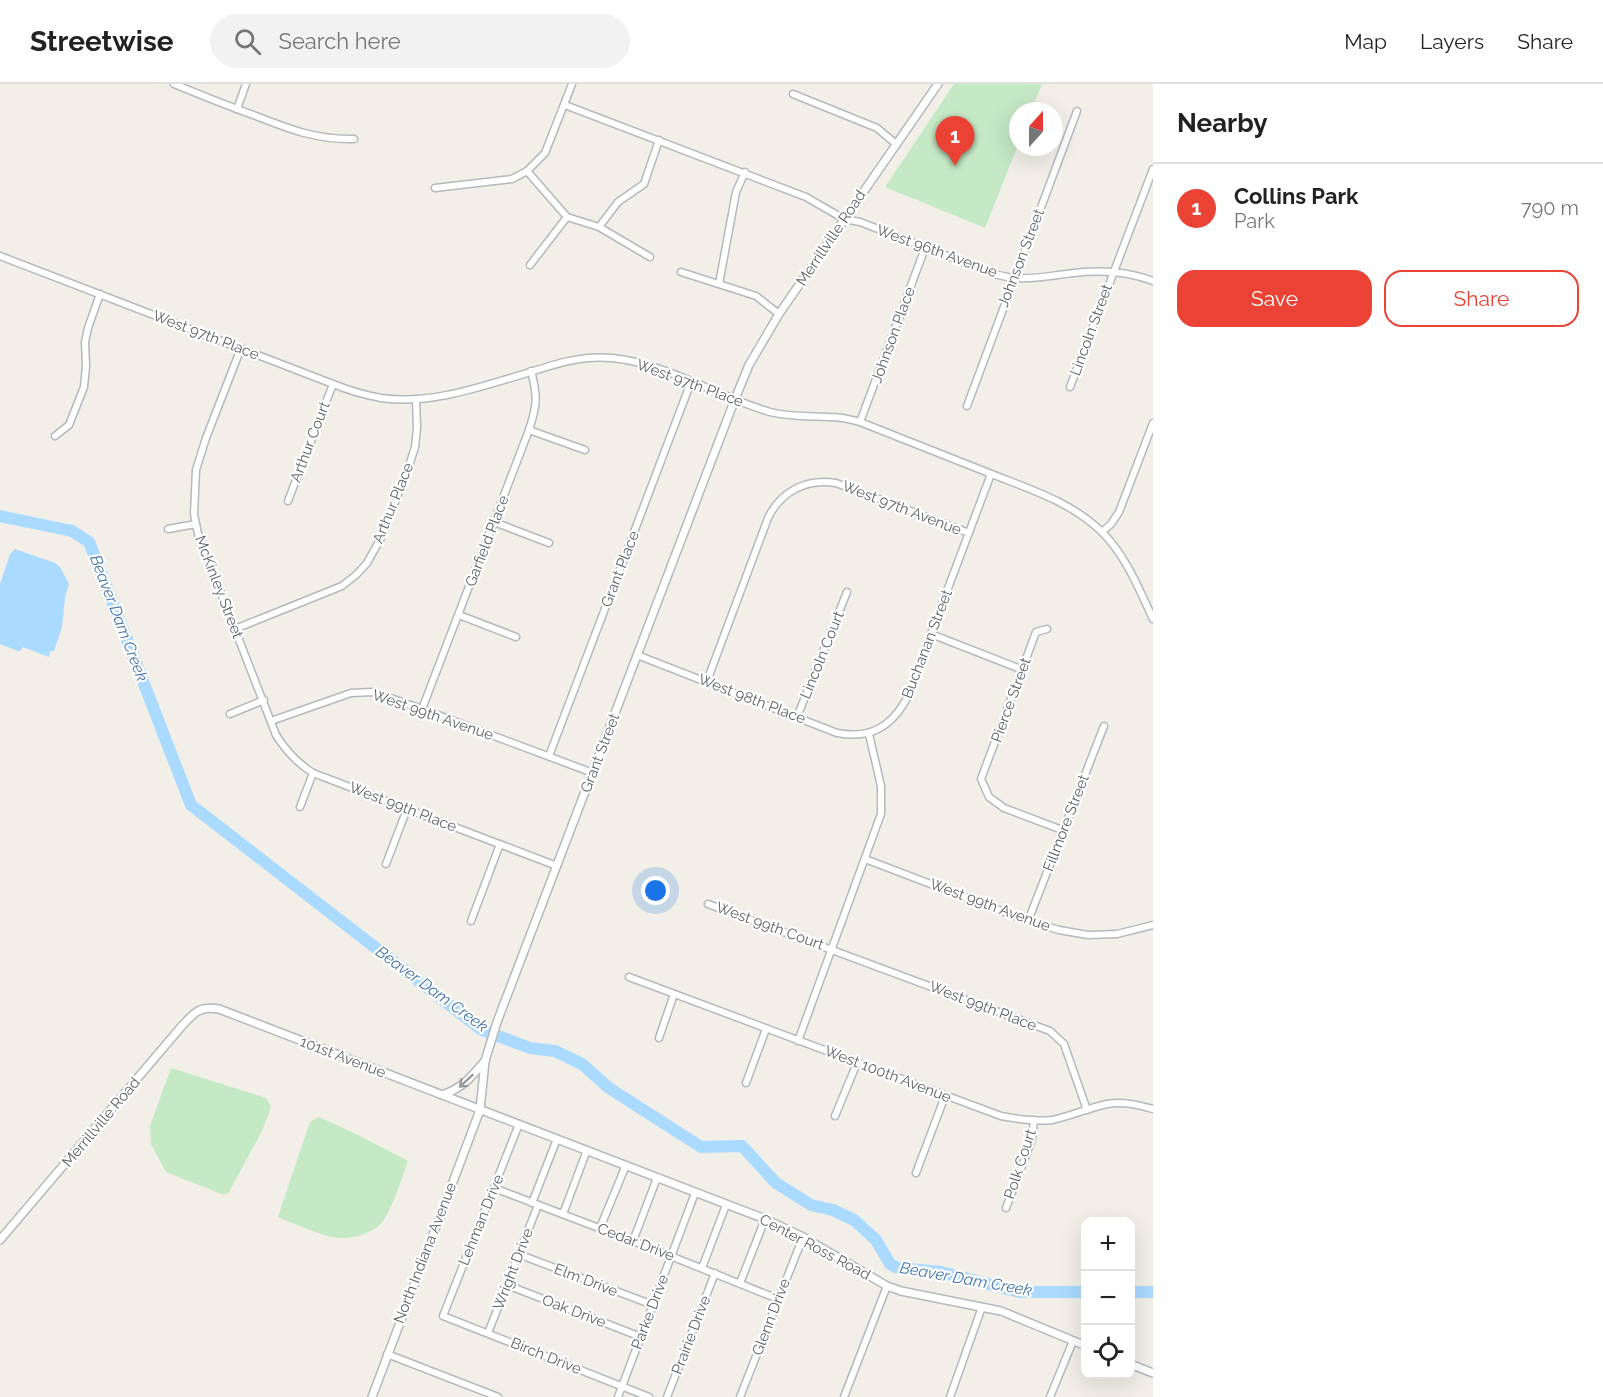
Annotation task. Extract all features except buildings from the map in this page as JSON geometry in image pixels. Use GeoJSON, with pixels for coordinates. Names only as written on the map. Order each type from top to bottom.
{"type":"FeatureCollection","features":[{"type":"Feature","properties":{"kind":"street"},"geometry":{"type":"LineString","coordinates":[[174,84],[310,135],[334,140],[354,139]]}},
{"type":"Feature","properties":{"kind":"street"},"geometry":{"type":"LineString","coordinates":[[237,109],[246,84]]}},
{"type":"Feature","properties":{"kind":"street"},"geometry":{"type":"LineString","coordinates":[[435,188],[512,179],[527,171],[545,153],[572,84]]}},
{"type":"Feature","properties":{"kind":"street","name":"Merrillville Road"},"geometry":{"type":"LineString","coordinates":[[735,399],[749,365],[779,314],[938,84]]}},
{"type":"Feature","properties":{"kind":"street"},"geometry":{"type":"LineString","coordinates":[[793,94],[877,128],[897,144]]}},
{"type":"Feature","properties":{"kind":"street","name":"West 96th Avenue"},"geometry":{"type":"LineString","coordinates":[[565,105],[806,196],[844,219],[860,222],[991,273],[1013,278],[1041,278],[1075,273],[1113,272],[1153,281]]}},
{"type":"Feature","properties":{"kind":"street","name":"Johnson Street"},"geometry":{"type":"LineString","coordinates":[[967,406],[1077,111]]}},
{"type":"Feature","properties":{"kind":"street"},"geometry":{"type":"LineString","coordinates":[[599,227],[618,202],[644,184],[659,140]]}},
{"type":"Feature","properties":{"kind":"street"},"geometry":{"type":"LineString","coordinates":[[1113,272],[1153,169]]}},
{"type":"Feature","properties":{"kind":"street"},"geometry":{"type":"LineString","coordinates":[[527,171],[567,217],[599,227],[650,257]]}},
{"type":"Feature","properties":{"kind":"street"},"geometry":{"type":"LineString","coordinates":[[719,284],[736,192],[745,172]]}},
{"type":"Feature","properties":{"kind":"street"},"geometry":{"type":"LineString","coordinates":[[530,265],[567,217]]}},
{"type":"Feature","properties":{"kind":"street","name":"Johnson Place"},"geometry":{"type":"LineString","coordinates":[[860,422],[925,248]]}},
{"type":"Feature","properties":{"kind":"street","name":"West 97th Place"},"geometry":{"type":"LineString","coordinates":[[0,256],[350,391],[376,397],[416,399],[445,395],[574,359],[611,358],[640,364],[779,414],[844,418],[860,422],[1060,501],[1076,511],[1102,532],[1116,548],[1129,569],[1153,619]]}},
{"type":"Feature","properties":{"kind":"street"},"geometry":{"type":"LineString","coordinates":[[681,272],[756,296],[779,314]]}},
{"type":"Feature","properties":{"kind":"street","name":"Lincoln Street"},"geometry":{"type":"LineString","coordinates":[[1070,387],[1113,272]]}},
{"type":"Feature","properties":{"kind":"street"},"geometry":{"type":"LineString","coordinates":[[55,436],[69,425],[84,387],[85,342],[100,294]]}},
{"type":"Feature","properties":{"kind":"street","name":"McKinley Street"},"geometry":{"type":"LineString","coordinates":[[241,348],[206,438],[196,471],[194,495],[196,524],[271,721]]}},
{"type":"Feature","properties":{"kind":"street","name":"Garfield Place"},"geometry":{"type":"LineString","coordinates":[[422,709],[536,409],[537,393],[531,371]]}},
{"type":"Feature","properties":{"kind":"street","name":"Grant Place"},"geometry":{"type":"LineString","coordinates":[[549,756],[691,382]]}},
{"type":"Feature","properties":{"kind":"street","name":"Arthur Court"},"geometry":{"type":"LineString","coordinates":[[288,501],[333,384]]}},
{"type":"Feature","properties":{"kind":"street","name":"Arthur Place"},"geometry":{"type":"LineString","coordinates":[[235,629],[342,586],[367,563],[381,538],[415,447],[416,399]]}},
{"type":"Feature","properties":{"kind":"street","name":"Grant Street"},"geometry":{"type":"LineString","coordinates":[[480,1110],[485,1061],[497,1022],[735,399]]}},
{"type":"Feature","properties":{"kind":"street"},"geometry":{"type":"LineString","coordinates":[[1102,532],[1111,524],[1123,504],[1153,423]]}},
{"type":"Feature","properties":{"kind":"street"},"geometry":{"type":"LineString","coordinates":[[529,430],[585,450]]}},
{"type":"Feature","properties":{"kind":"street","name":"Buchanan Street"},"geometry":{"type":"LineString","coordinates":[[869,734],[888,723],[899,712],[906,700],[991,474]]}},
{"type":"Feature","properties":{"kind":"street","name":"West 97th Avenue"},"geometry":{"type":"LineString","coordinates":[[707,681],[772,509],[783,496],[799,486],[824,481],[836,483],[969,533]]}},
{"type":"Feature","properties":{"kind":"street"},"geometry":{"type":"LineString","coordinates":[[494,522],[549,543]]}},
{"type":"Feature","properties":{"kind":"street"},"geometry":{"type":"LineString","coordinates":[[168,529],[196,524]]}},
{"type":"Feature","properties":{"kind":"street","name":"Lincoln Court"},"geometry":{"type":"LineString","coordinates":[[797,717],[846,592]]}},
{"type":"Feature","properties":{"kind":"street"},"geometry":{"type":"LineString","coordinates":[[1146,603],[1153,601]]}},
{"type":"Feature","properties":{"kind":"street"},"geometry":{"type":"LineString","coordinates":[[459,615],[516,637]]}},
{"type":"Feature","properties":{"kind":"street","name":"Pierce Street"},"geometry":{"type":"LineString","coordinates":[[1047,629],[1036,632],[981,779],[989,797],[1004,808],[1062,830]]}},
{"type":"Feature","properties":{"kind":"street"},"geometry":{"type":"LineString","coordinates":[[931,634],[1023,669]]}},
{"type":"Feature","properties":{"kind":"street","name":"West 98th Place"},"geometry":{"type":"LineString","coordinates":[[637,655],[837,733],[869,734]]}},
{"type":"Feature","properties":{"kind":"street","name":"West 99th Avenue"},"geometry":{"type":"LineString","coordinates":[[271,721],[351,693],[373,692],[593,773]]}},
{"type":"Feature","properties":{"kind":"street"},"geometry":{"type":"LineString","coordinates":[[230,714],[264,700]]}},
{"type":"Feature","properties":{"kind":"street","name":"West 99th Place"},"geometry":{"type":"LineString","coordinates":[[271,721],[285,750],[300,765],[313,773],[557,866]]}},
{"type":"Feature","properties":{"kind":"street","name":"Fillmore Street"},"geometry":{"type":"LineString","coordinates":[[1028,921],[1104,726]]}},
{"type":"Feature","properties":{"kind":"street"},"geometry":{"type":"LineString","coordinates":[[798,1041],[881,814],[881,786],[869,734]]}},
{"type":"Feature","properties":{"kind":"street"},"geometry":{"type":"LineString","coordinates":[[300,807],[313,773]]}},
{"type":"Feature","properties":{"kind":"street"},"geometry":{"type":"LineString","coordinates":[[386,864],[407,808]]}},
{"type":"Feature","properties":{"kind":"street"},"geometry":{"type":"LineString","coordinates":[[471,921],[500,844]]}},
{"type":"Feature","properties":{"kind":"street","name":"West 99th Avenue"},"geometry":{"type":"LineString","coordinates":[[865,859],[1028,921],[1059,930],[1088,935],[1117,933],[1153,925]]}},
{"type":"Feature","properties":{"kind":"street","name":"West 99th Court"},"geometry":{"type":"LineString","coordinates":[[708,904],[832,949]]}},
{"type":"Feature","properties":{"kind":"street","name":"West 99th Place"},"geometry":{"type":"LineString","coordinates":[[832,949],[1050,1031],[1064,1044],[1087,1110]]}},
{"type":"Feature","properties":{"kind":"street","name":"West 100th Avenue"},"geometry":{"type":"LineString","coordinates":[[629,977],[1001,1116],[1050,1120],[1107,1104],[1121,1103],[1153,1109]]}},
{"type":"Feature","properties":{"kind":"street"},"geometry":{"type":"LineString","coordinates":[[659,1038],[674,994]]}},
{"type":"Feature","properties":{"kind":"street","name":"Merrillville Road"},"geometry":{"type":"LineString","coordinates":[[0,1240],[181,1027],[193,1014],[205,1007]]}},
{"type":"Feature","properties":{"kind":"street","name":"101st Avenue"},"geometry":{"type":"LineString","coordinates":[[205,1007],[219,1009],[480,1110]]}},
{"type":"Feature","properties":{"kind":"street"},"geometry":{"type":"LineString","coordinates":[[746,1083],[766,1029]]}},
{"type":"Feature","properties":{"kind":"street"},"geometry":{"type":"LineString","coordinates":[[442,1095],[468,1081],[485,1061]]}},
{"type":"Feature","properties":{"kind":"street"},"geometry":{"type":"LineString","coordinates":[[835,1116],[856,1063]]}},
{"type":"Feature","properties":{"kind":"street"},"geometry":{"type":"LineString","coordinates":[[916,1173],[945,1096]]}},
{"type":"Feature","properties":{"kind":"street","name":"Center Ross Road"},"geometry":{"type":"LineString","coordinates":[[480,1110],[765,1219],[887,1286],[1000,1311],[1081,1344]]}},
{"type":"Feature","properties":{"kind":"street","name":"North Indiana Avenue"},"geometry":{"type":"LineString","coordinates":[[372,1397],[480,1110]]}},
{"type":"Feature","properties":{"kind":"street","name":"Polk Court"},"geometry":{"type":"LineString","coordinates":[[1006,1208],[1032,1139],[1034,1120]]}},
{"type":"Feature","properties":{"kind":"street","name":"Lehman Drive"},"geometry":{"type":"LineString","coordinates":[[443,1316],[519,1124]]}},
{"type":"Feature","properties":{"kind":"street","name":"Wright Drive"},"geometry":{"type":"LineString","coordinates":[[488,1333],[518,1254],[557,1138]]}},
{"type":"Feature","properties":{"kind":"street"},"geometry":{"type":"LineString","coordinates":[[563,1214],[587,1150]]}},
{"type":"Feature","properties":{"kind":"street"},"geometry":{"type":"LineString","coordinates":[[600,1228],[626,1165]]}},
{"type":"Feature","properties":{"kind":"street"},"geometry":{"type":"LineString","coordinates":[[633,1240],[657,1178]]}},
{"type":"Feature","properties":{"kind":"street","name":"Cedar Drive"},"geometry":{"type":"LineString","coordinates":[[494,1188],[633,1240],[778,1299]]}},
{"type":"Feature","properties":{"kind":"street","name":"Parke Drive"},"geometry":{"type":"LineString","coordinates":[[618,1397],[695,1193]]}},
{"type":"Feature","properties":{"kind":"street"},"geometry":{"type":"LineString","coordinates":[[702,1268],[726,1204]]}},
{"type":"Feature","properties":{"kind":"street"},"geometry":{"type":"LineString","coordinates":[[740,1283],[765,1219]]}},
{"type":"Feature","properties":{"kind":"street","name":"Glenn Drive"},"geometry":{"type":"LineString","coordinates":[[740,1397],[803,1238]]}},
{"type":"Feature","properties":{"kind":"street","name":"Elm Drive"},"geometry":{"type":"LineString","coordinates":[[518,1254],[653,1305]]}},
{"type":"Feature","properties":{"kind":"street","name":"Prairie Drive"},"geometry":{"type":"LineString","coordinates":[[668,1397],[715,1273]]}},
{"type":"Feature","properties":{"kind":"street","name":"Oak Drive"},"geometry":{"type":"LineString","coordinates":[[507,1285],[641,1337]]}},
{"type":"Feature","properties":{"kind":"street"},"geometry":{"type":"LineString","coordinates":[[844,1397],[887,1286]]}},
{"type":"Feature","properties":{"kind":"street"},"geometry":{"type":"LineString","coordinates":[[950,1397],[982,1307]]}},
{"type":"Feature","properties":{"kind":"street","name":"Birch Drive"},"geometry":{"type":"LineString","coordinates":[[443,1316],[649,1397]]}},
{"type":"Feature","properties":{"kind":"street"},"geometry":{"type":"LineString","coordinates":[[1050,1397],[1073,1341]]}},
{"type":"Feature","properties":{"kind":"street"},"geometry":{"type":"LineString","coordinates":[[387,1354],[498,1397]]}},
{"type":"Feature","properties":{"kind":"street"},"geometry":{"type":"LineString","coordinates":[[1135,1366],[1153,1373]]}},
{"type":"Feature","properties":{"kind":"green space"},"geometry":{"type":"Polygon","coordinates":[[[954,84],[1042,84],[1035,102],[1009,102],[1009,156],[1014,156],[985,228],[885,187],[954,84]]]}},
{"type":"Feature","properties":{"kind":"green space"},"geometry":{"type":"Polygon","coordinates":[[[171,1068],[266,1098],[271,1107],[262,1131],[229,1192],[224,1195],[166,1172],[151,1144],[150,1126],[171,1068]]]}},
{"type":"Feature","properties":{"kind":"green space"},"geometry":{"type":"Polygon","coordinates":[[[319,1117],[408,1161],[385,1218],[381,1224],[361,1235],[345,1238],[331,1237],[278,1217],[310,1122],[319,1117]]]}},
{"type":"Feature","properties":{"kind":"water"},"geometry":{"type":"Polygon","coordinates":[[[15,549],[55,563],[60,567],[69,584],[65,597],[62,627],[54,651],[50,651],[49,657],[23,647],[18,651],[0,644],[0,584],[10,554],[15,549]]]}},
{"type":"Feature","properties":{"kind":"waterway","name":"Beaver Dam Creek"},"geometry":{"type":"LineString","coordinates":[[0,516],[72,531],[89,542],[191,805],[482,1030],[530,1048],[555,1051],[582,1064],[609,1088],[701,1147],[742,1146],[776,1183],[811,1205],[833,1210],[854,1220],[876,1240],[890,1264],[898,1268],[941,1272],[1020,1292],[1081,1292]]}},
{"type":"Feature","properties":{"kind":"waterway","name":"Beaver Dam Creek"},"geometry":{"type":"LineString","coordinates":[[1135,1292],[1153,1292]]}},
{"type":"Feature","properties":{"kind":"place","name":"Collins Park"},"geometry":{"type":"Point","coordinates":[955,166]}}]}
